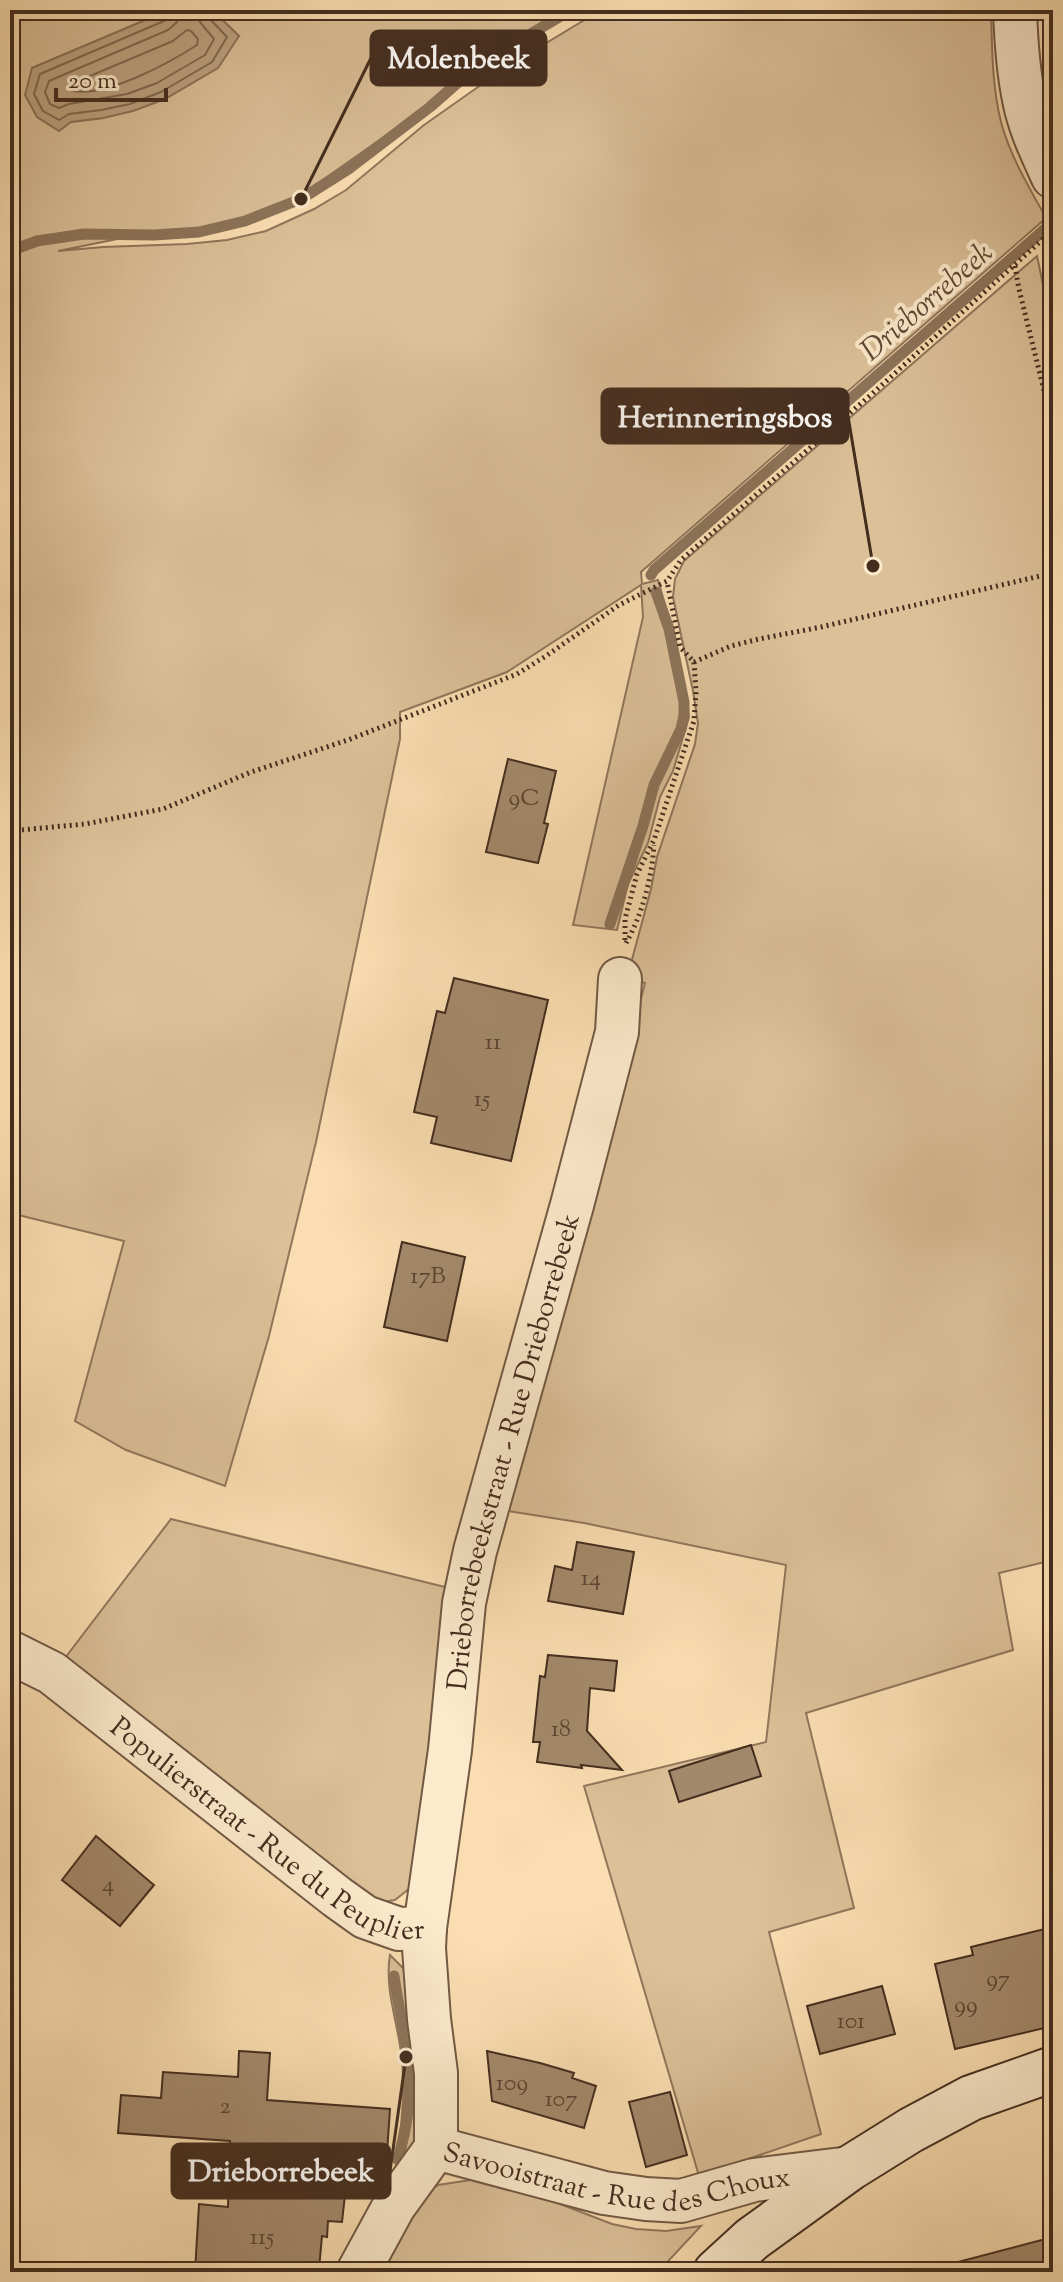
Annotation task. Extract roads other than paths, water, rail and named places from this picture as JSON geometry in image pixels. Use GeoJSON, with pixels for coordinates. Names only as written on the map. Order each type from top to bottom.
{"type":"FeatureCollection","features":[{"type":"Feature","properties":{"kind":"main road","name":"Savooistraat - Rue des Choux"},"geometry":{"type":"LineString","coordinates":[[716,2272],[752,2239],[850,2168],[911,2130],[971,2098],[1053,2069]]}},
{"type":"Feature","properties":{"kind":"street"},"geometry":{"type":"LineString","coordinates":[[1015,10],[1024,101],[1053,177]]}},
{"type":"Feature","properties":{"kind":"street","name":"Drieborrebeekstraat - Rue Drieborrebeek"},"geometry":{"type":"LineString","coordinates":[[425,1928],[450,1750],[464,1603],[475,1551],[617,1032],[620,979]]}},
{"type":"Feature","properties":{"kind":"street","name":"Populierstraat - Rue du Peuplier"},"geometry":{"type":"LineString","coordinates":[[10,1652],[52,1673],[365,1917],[399,1929],[425,1928],[429,2019],[436,2073],[436,2148]]}},
{"type":"Feature","properties":{"kind":"street","name":"Savooistraat - Rue des Choux"},"geometry":{"type":"LineString","coordinates":[[358,2272],[394,2206],[436,2148],[604,2193],[681,2201],[754,2180],[850,2168]]}},
{"type":"Feature","properties":{"kind":"water"},"geometry":{"type":"Polygon","coordinates":[[[169,10],[212,10],[239,36],[218,68],[165,99],[133,111],[71,122],[59,131],[37,117],[25,95],[32,68],[169,10]]]}},
{"type":"Feature","properties":{"kind":"waterway"},"geometry":{"type":"LineString","coordinates":[[10,251],[37,241],[84,234],[199,232],[245,221],[301,199],[350,168],[463,78],[571,10]]}},
{"type":"Feature","properties":{"kind":"waterway","name":"Drieborrebeek"},"geometry":{"type":"LineString","coordinates":[[651,575],[1053,222]]}},
{"type":"Feature","properties":{"kind":"waterway","name":"Drieborrebeek"},"geometry":{"type":"LineString","coordinates":[[610,924],[654,785],[681,729],[684,715],[669,629],[656,592]]}},
{"type":"Feature","properties":{"kind":"waterway","name":"Drieborrebeek"},"geometry":{"type":"LineString","coordinates":[[394,1976],[409,2084],[408,2115],[398,2160]]}},
{"type":"Feature","properties":{"kind":"place","name":"Molenbeek"},"geometry":{"type":"Point","coordinates":[301,199]}},
{"type":"Feature","properties":{"kind":"place","name":"Herinneringsbos"},"geometry":{"type":"Point","coordinates":[873,566]}},
{"type":"Feature","properties":{"kind":"place","name":"Drieborrebeek"},"geometry":{"type":"Point","coordinates":[406,2057]}}]}
